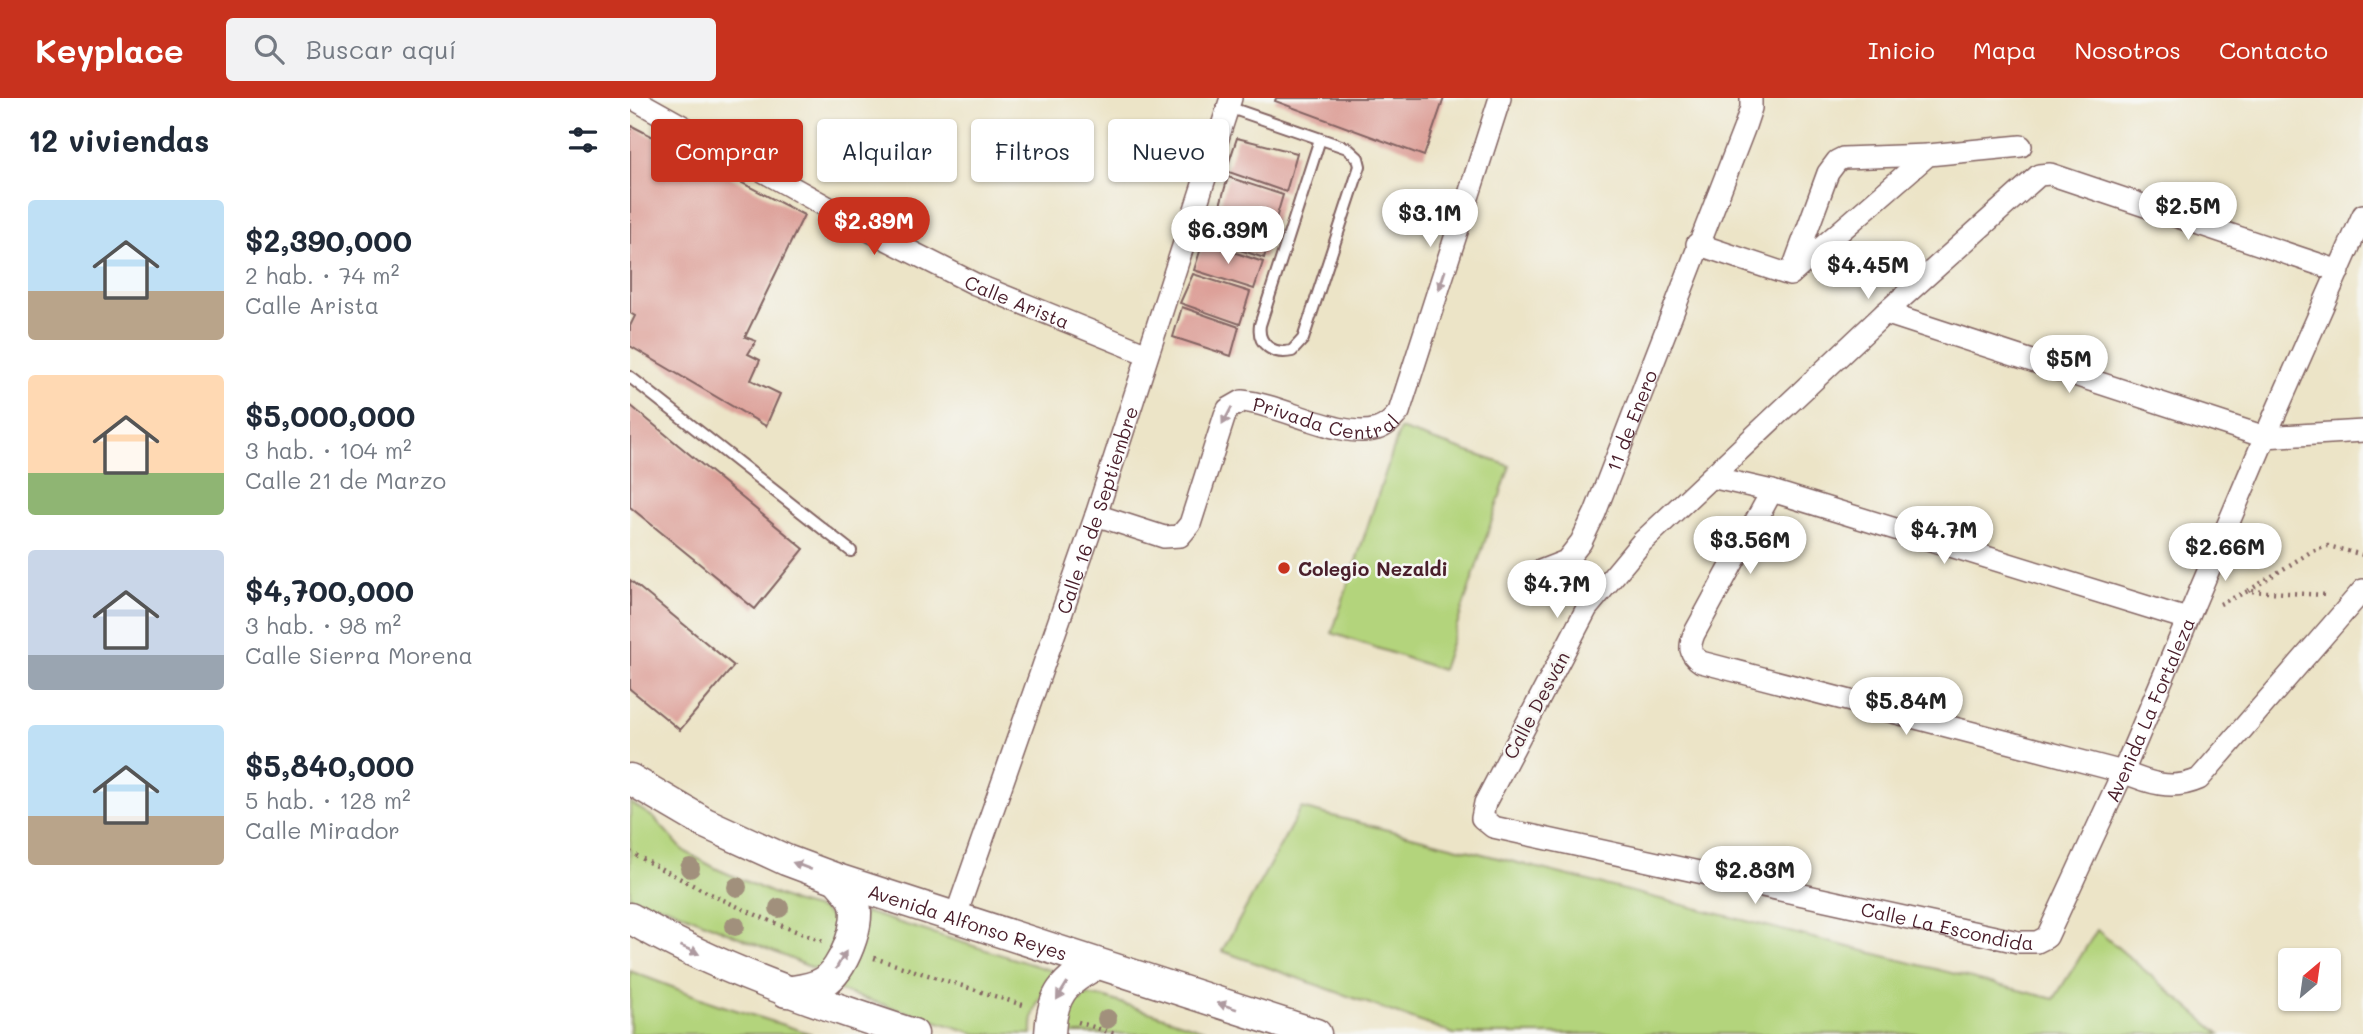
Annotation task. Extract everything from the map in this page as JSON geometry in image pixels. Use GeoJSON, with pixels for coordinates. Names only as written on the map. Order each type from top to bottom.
{"type":"FeatureCollection","features":[{"type":"Feature","properties":{"kind":"main road","name":"Avenida Alfonso Reyes"},"geometry":{"type":"LineString","coordinates":[[630,779],[705,823],[786,860],[837,879],[1316,1034]]}},
{"type":"Feature","properties":{"kind":"main road"},"geometry":{"type":"LineString","coordinates":[[786,992],[810,988],[824,982],[836,969],[847,950],[856,913],[853,900],[837,879]]}},
{"type":"Feature","properties":{"kind":"main road"},"geometry":{"type":"LineString","coordinates":[[630,918],[666,939],[786,992],[913,1034]]}},
{"type":"Feature","properties":{"kind":"main road"},"geometry":{"type":"LineString","coordinates":[[1050,1034],[1052,1014],[1063,986],[1097,964]]}},
{"type":"Feature","properties":{"kind":"street","name":"Calle Arista"},"geometry":{"type":"LineString","coordinates":[[632,98],[895,244],[975,284],[1147,354]]}},
{"type":"Feature","properties":{"kind":"street","name":"Privada Central"},"geometry":{"type":"LineString","coordinates":[[1096,515],[1164,537],[1180,536],[1190,524],[1225,415],[1234,404],[1249,402],[1356,432],[1378,428],[1399,412],[1500,98]]}},
{"type":"Feature","properties":{"kind":"street","name":"11 de Enero"},"geometry":{"type":"LineString","coordinates":[[1535,573],[1566,561],[1581,542],[1595,513],[1744,129],[1751,108],[1751,98]]}},
{"type":"Feature","properties":{"kind":"street","name":"Calle 16 de Septiembre"},"geometry":{"type":"LineString","coordinates":[[955,918],[1096,515],[1230,102]]}},
{"type":"Feature","properties":{"kind":"street"},"geometry":{"type":"LineString","coordinates":[[1790,275],[1828,173],[1837,161],[1851,157],[1928,155],[2021,146]]}},
{"type":"Feature","properties":{"kind":"street"},"geometry":{"type":"LineString","coordinates":[[1790,275],[1928,155]]}},
{"type":"Feature","properties":{"kind":"street","name":"Calle Desván"},"geometry":{"type":"LineString","coordinates":[[1482,813],[1587,608],[1642,542],[1885,313],[2039,175],[2050,174],[2339,271]]}},
{"type":"Feature","properties":{"kind":"street","name":"Avenida La Fortaleza"},"geometry":{"type":"LineString","coordinates":[[2051,933],[2363,215]]}},
{"type":"Feature","properties":{"kind":"street"},"geometry":{"type":"LineString","coordinates":[[1698,244],[1790,275]]}},
{"type":"Feature","properties":{"kind":"street"},"geometry":{"type":"LineString","coordinates":[[1885,313],[2265,437],[2363,431]]}},
{"type":"Feature","properties":{"kind":"street"},"geometry":{"type":"LineString","coordinates":[[1711,477],[1772,491],[2187,619]]}},
{"type":"Feature","properties":{"kind":"street"},"geometry":{"type":"LineString","coordinates":[[1772,491],[1694,634],[1691,652],[1700,662],[2123,772],[2154,785],[2178,786],[2199,779],[2360,593]]}},
{"type":"Feature","properties":{"kind":"street","name":"Calle La Escondida"},"geometry":{"type":"LineString","coordinates":[[1482,813],[1486,822],[1493,827],[2018,942],[2037,942],[2051,933]]}},
{"type":"Feature","properties":{"kind":"lane"},"geometry":{"type":"LineString","coordinates":[[1230,102],[1353,152],[1358,158],[1359,173],[1303,339],[1292,351],[1277,351],[1265,346],[1261,340],[1260,325],[1320,139]]}},
{"type":"Feature","properties":{"kind":"lane"},"geometry":{"type":"LineString","coordinates":[[630,377],[851,551]]}},
{"type":"Feature","properties":{"kind":"path"},"geometry":{"type":"LineString","coordinates":[[2187,619],[2248,591],[2312,551],[2328,546],[2363,555]]}},
{"type":"Feature","properties":{"kind":"path"},"geometry":{"type":"LineString","coordinates":[[2248,591],[2360,593]]}},
{"type":"Feature","properties":{"kind":"green space"},"geometry":{"type":"Polygon","coordinates":[[[1400,429],[1510,466],[1442,670],[1332,633],[1400,429]]]}},
{"type":"Feature","properties":{"kind":"green space"},"geometry":{"type":"Polygon","coordinates":[[[630,802],[654,818],[684,851],[717,869],[793,902],[822,910],[840,925],[835,954],[815,969],[667,907],[630,900],[630,802]]]}},
{"type":"Feature","properties":{"kind":"green space"},"geometry":{"type":"Polygon","coordinates":[[[1301,808],[2054,999],[2097,930],[2220,1034],[1454,1034],[1222,951],[1301,808]]]}},
{"type":"Feature","properties":{"kind":"green space"},"geometry":{"type":"Polygon","coordinates":[[[865,912],[1053,971],[1055,980],[1044,992],[1034,1011],[1032,1034],[977,1034],[837,990],[865,912]]]}},
{"type":"Feature","properties":{"kind":"green space"},"geometry":{"type":"Polygon","coordinates":[[[630,971],[714,1003],[812,1034],[630,1034],[630,971]]]}},
{"type":"Feature","properties":{"kind":"green space"},"geometry":{"type":"Polygon","coordinates":[[[1086,995],[1106,998],[1216,1034],[1062,1034],[1070,1001],[1086,995]]]}},
{"type":"Feature","properties":{"kind":"building"},"geometry":{"type":"Polygon","coordinates":[[[1276,98],[1444,98],[1424,156],[1275,101],[1276,98]]]}},
{"type":"Feature","properties":{"kind":"building"},"geometry":{"type":"Polygon","coordinates":[[[632,126],[651,136],[651,182],[740,182],[804,215],[745,337],[756,341],[748,354],[760,360],[751,380],[780,394],[766,426],[630,346],[630,326],[635,316],[630,313],[632,126]]]}},
{"type":"Feature","properties":{"kind":"building"},"geometry":{"type":"Polygon","coordinates":[[[1237,138],[1297,153],[1286,192],[1229,172],[1229,162],[1237,138]]]}},
{"type":"Feature","properties":{"kind":"building"},"geometry":{"type":"Polygon","coordinates":[[[1229,177],[1283,195],[1275,222],[1220,205],[1229,177]]]}},
{"type":"Feature","properties":{"kind":"building"},"geometry":{"type":"Polygon","coordinates":[[[1214,209],[1273,225],[1264,258],[1204,238],[1214,209]]]}},
{"type":"Feature","properties":{"kind":"building"},"geometry":{"type":"Polygon","coordinates":[[[1203,242],[1263,262],[1254,289],[1194,270],[1203,242]]]}},
{"type":"Feature","properties":{"kind":"building"},"geometry":{"type":"Polygon","coordinates":[[[1193,274],[1250,292],[1240,324],[1180,303],[1193,274]]]}},
{"type":"Feature","properties":{"kind":"building"},"geometry":{"type":"Polygon","coordinates":[[[1182,307],[1239,327],[1231,356],[1173,337],[1182,307]]]}},
{"type":"Feature","properties":{"kind":"building"},"geometry":{"type":"Polygon","coordinates":[[[630,405],[804,549],[755,609],[630,507],[630,405]]]}},
{"type":"Feature","properties":{"kind":"building"},"geometry":{"type":"Polygon","coordinates":[[[630,580],[734,666],[680,730],[630,689],[630,580]]]}},
{"type":"Feature","properties":{"kind":"place","name":"Colegio Nezaldi"},"geometry":{"type":"Point","coordinates":[1284,568]}}]}
